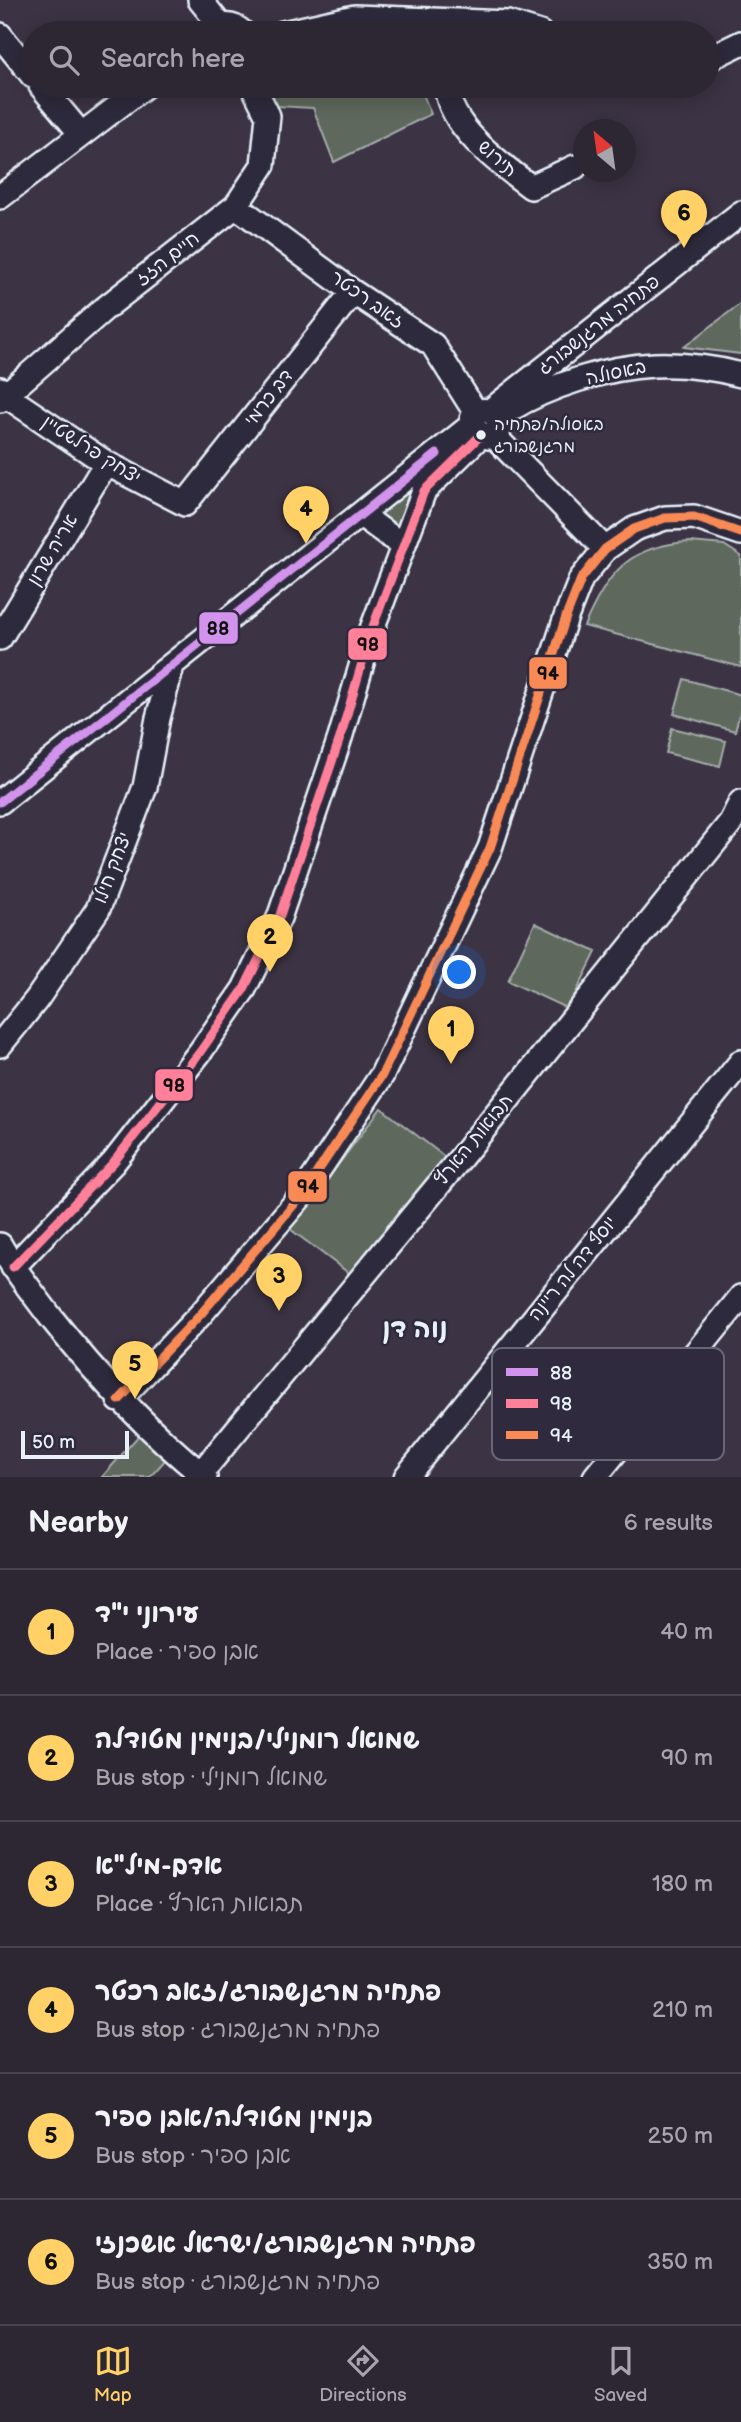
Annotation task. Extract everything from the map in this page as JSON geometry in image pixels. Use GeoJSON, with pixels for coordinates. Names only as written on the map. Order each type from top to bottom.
{"type":"FeatureCollection","features":[{"type":"Feature","properties":{"kind":"street"},"geometry":{"type":"LineString","coordinates":[[200,0],[217,21]]}},
{"type":"Feature","properties":{"kind":"street"},"geometry":{"type":"LineString","coordinates":[[337,21],[355,17],[482,21]]}},
{"type":"Feature","properties":{"kind":"street"},"geometry":{"type":"LineString","coordinates":[[720,53],[741,43]]}},
{"type":"Feature","properties":{"kind":"street"},"geometry":{"type":"LineString","coordinates":[[4,49],[21,65]]}},
{"type":"Feature","properties":{"kind":"street"},"geometry":{"type":"LineString","coordinates":[[51,98],[81,135]]}},
{"type":"Feature","properties":{"kind":"street"},"geometry":{"type":"LineString","coordinates":[[0,197],[129,98]]}},
{"type":"Feature","properties":{"kind":"street","name":"חיים הזז"},"geometry":{"type":"LineString","coordinates":[[2,395],[104,309],[236,206],[263,166],[268,116],[259,98]]}},
{"type":"Feature","properties":{"kind":"street","name":"תירוש"},"geometry":{"type":"LineString","coordinates":[[450,98],[461,126],[497,161],[531,187],[573,168]]}},
{"type":"Feature","properties":{"kind":"street","name":"זאב רכטר"},"geometry":{"type":"LineString","coordinates":[[236,206],[354,292],[433,345],[485,423],[605,549]]}},
{"type":"Feature","properties":{"kind":"street","name":"פתחיה מרגנשבורג"},"geometry":{"type":"LineString","coordinates":[[0,802],[361,515],[485,423],[741,213]]}},
{"type":"Feature","properties":{"kind":"street","name":"דב כרמי"},"geometry":{"type":"LineString","coordinates":[[185,505],[354,292]]}},
{"type":"Feature","properties":{"kind":"street","name":"באסולה"},"geometry":{"type":"LineString","coordinates":[[485,423],[528,398],[614,370],[655,365],[717,369],[741,375]]}},
{"type":"Feature","properties":{"kind":"street","name":"יצחק פרלשטיין"},"geometry":{"type":"LineString","coordinates":[[2,395],[106,463],[185,505]]}},
{"type":"Feature","properties":{"kind":"street"},"geometry":{"type":"LineString","coordinates":[[13,1267],[113,1163],[200,1052],[244,989],[279,918],[340,738],[372,629],[424,491],[485,423]]}},
{"type":"Feature","properties":{"kind":"street","name":"אריה שרון"},"geometry":{"type":"LineString","coordinates":[[0,638],[106,463]]}},
{"type":"Feature","properties":{"kind":"street"},"geometry":{"type":"LineString","coordinates":[[361,515],[402,545]]}},
{"type":"Feature","properties":{"kind":"street"},"geometry":{"type":"LineString","coordinates":[[119,1400],[200,1315],[302,1195],[382,1075],[490,848],[581,579],[605,549],[634,530],[665,517],[694,517],[741,533]]}},
{"type":"Feature","properties":{"kind":"street","name":"יצחק חילו"},"geometry":{"type":"LineString","coordinates":[[0,1045],[37,999],[98,909],[145,787],[158,718],[172,666]]}},
{"type":"Feature","properties":{"kind":"street"},"geometry":{"type":"LineString","coordinates":[[138,693],[158,718]]}},
{"type":"Feature","properties":{"kind":"street","name":"תבואות הארץ"},"geometry":{"type":"LineString","coordinates":[[203,1475],[731,822],[741,802]]}},
{"type":"Feature","properties":{"kind":"street","name":"יוסף דה לה ריינה"},"geometry":{"type":"LineString","coordinates":[[510,1348],[741,1062]]}},
{"type":"Feature","properties":{"kind":"street"},"geometry":{"type":"LineString","coordinates":[[0,1245],[13,1267],[66,1337],[119,1400],[164,1443],[203,1475]]}},
{"type":"Feature","properties":{"kind":"street"},"geometry":{"type":"LineString","coordinates":[[700,1348],[741,1297]]}},
{"type":"Feature","properties":{"kind":"street","name":"יוסף דה לה ריינה"},"geometry":{"type":"LineString","coordinates":[[406,1477],[492,1370]]}},
{"type":"Feature","properties":{"kind":"street"},"geometry":{"type":"LineString","coordinates":[[595,1477],[609,1460]]}},
{"type":"Feature","properties":{"kind":"green space"},"geometry":{"type":"Polygon","coordinates":[[[272,98],[425,98],[431,114],[334,162],[313,108],[276,106],[272,98]]]}},
{"type":"Feature","properties":{"kind":"green space"},"geometry":{"type":"Polygon","coordinates":[[[741,303],[741,354],[684,347],[741,303]]]}},
{"type":"Feature","properties":{"kind":"green space"},"geometry":{"type":"Polygon","coordinates":[[[471,430],[398,533],[368,514],[471,430]]]}},
{"type":"Feature","properties":{"kind":"green space"},"geometry":{"type":"Polygon","coordinates":[[[690,542],[724,545],[741,556],[741,667],[584,626],[602,591],[623,565],[651,549],[690,542]]]}},
{"type":"Feature","properties":{"kind":"green space"},"geometry":{"type":"Polygon","coordinates":[[[684,679],[741,695],[741,709],[735,731],[674,714],[684,679]]]}},
{"type":"Feature","properties":{"kind":"green space"},"geometry":{"type":"Polygon","coordinates":[[[672,728],[726,741],[720,766],[666,753],[672,728]]]}},
{"type":"Feature","properties":{"kind":"green space"},"geometry":{"type":"Polygon","coordinates":[[[535,923],[596,952],[568,1009],[508,981],[535,923]]]}},
{"type":"Feature","properties":{"kind":"green space"},"geometry":{"type":"Polygon","coordinates":[[[381,1108],[445,1157],[354,1277],[290,1229],[381,1108]]]}},
{"type":"Feature","properties":{"kind":"green space"},"geometry":{"type":"Polygon","coordinates":[[[140,1434],[167,1458],[150,1477],[102,1477],[140,1434]]]}},
{"type":"Feature","properties":{"kind":"transit line","name":"98"},"geometry":{"type":"LineString","coordinates":[[13,1267],[113,1163],[200,1052],[244,989],[279,918],[340,738],[372,629],[424,491],[481,435]]}},
{"type":"Feature","properties":{"kind":"transit line","name":"88"},"geometry":{"type":"LineString","coordinates":[[0,802],[437,454]]}},
{"type":"Feature","properties":{"kind":"transit line","name":"94"},"geometry":{"type":"LineString","coordinates":[[119,1400],[200,1315],[302,1195],[382,1075],[490,848],[581,579],[605,549],[634,529],[665,518],[694,517],[741,533]]}},
{"type":"Feature","properties":{"kind":"place","name":"פתחיה מרגנשבורג/ישראל אשכנזי"},"geometry":{"type":"Point","coordinates":[684,248]}},
{"type":"Feature","properties":{"kind":"place","name":"באסולה/פתחיה מרגנשבורג"},"geometry":{"type":"Point","coordinates":[481,435]}},
{"type":"Feature","properties":{"kind":"place","name":"פתחיה מרגנשבורג/זאב רכטר"},"geometry":{"type":"Point","coordinates":[306,544]}},
{"type":"Feature","properties":{"kind":"place","name":"שמואל רומנילי/בנימין מטודלה"},"geometry":{"type":"Point","coordinates":[270,972]}},
{"type":"Feature","properties":{"kind":"place","name":"עירוני י\"ד"},"geometry":{"type":"Point","coordinates":[451,1064]}},
{"type":"Feature","properties":{"kind":"place","name":"אדם-מיל\"א"},"geometry":{"type":"Point","coordinates":[279,1311]}},
{"type":"Feature","properties":{"kind":"place","name":"בנימין מטודלה/אבן ספיר"},"geometry":{"type":"Point","coordinates":[135,1399]}},
{"type":"Feature","properties":{"kind":"district","name":"נוה דן"},"geometry":{"type":"Point","coordinates":[415,1329]}}]}
